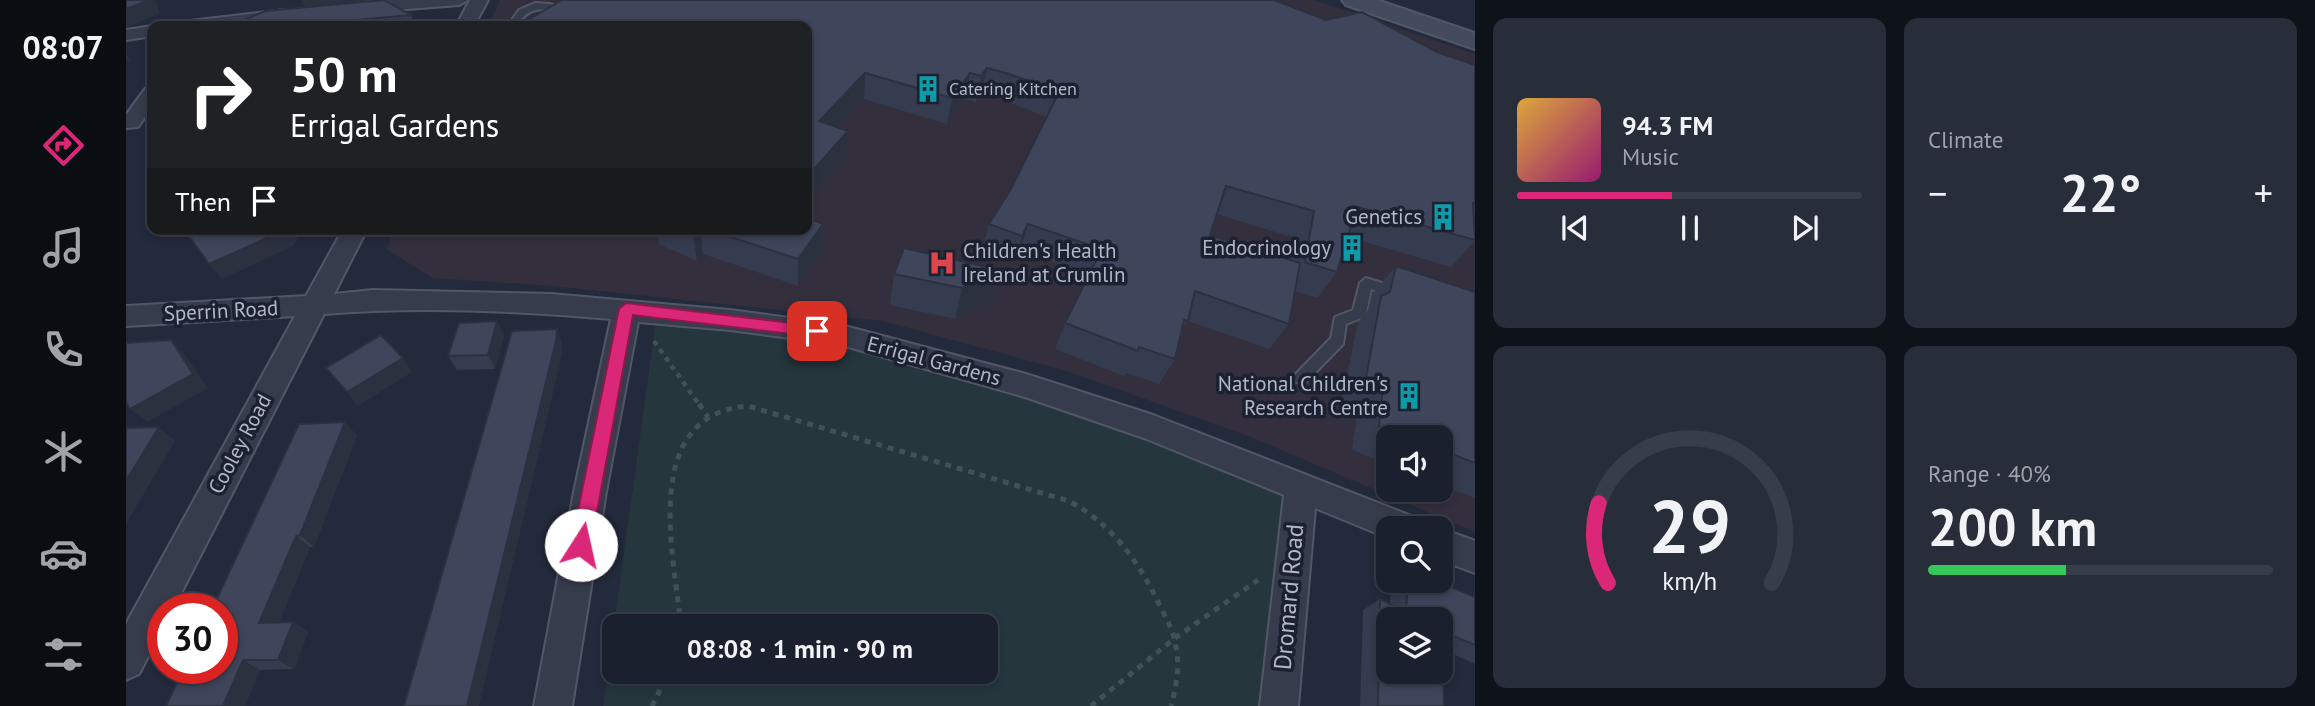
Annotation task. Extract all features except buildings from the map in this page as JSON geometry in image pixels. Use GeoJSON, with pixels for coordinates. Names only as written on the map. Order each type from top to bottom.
{"type":"FeatureCollection","features":[{"type":"Feature","properties":{"kind":"main road"},"geometry":{"type":"LineString","coordinates":[[1354,0],[1475,41]]}},
{"type":"Feature","properties":{"kind":"street"},"geometry":{"type":"LineString","coordinates":[[343,9],[458,0]]}},
{"type":"Feature","properties":{"kind":"street"},"geometry":{"type":"LineString","coordinates":[[468,21],[479,0]]}},
{"type":"Feature","properties":{"kind":"street"},"geometry":{"type":"LineString","coordinates":[[200,21],[211,9]]}},
{"type":"Feature","properties":{"kind":"street"},"geometry":{"type":"LineString","coordinates":[[238,21],[304,13]]}},
{"type":"Feature","properties":{"kind":"street"},"geometry":{"type":"LineString","coordinates":[[126,35],[147,32]]}},
{"type":"Feature","properties":{"kind":"street"},"geometry":{"type":"LineString","coordinates":[[131,123],[147,100]]}},
{"type":"Feature","properties":{"kind":"street","name":"Cooley Road"},"geometry":{"type":"LineString","coordinates":[[126,661],[352,235]]}},
{"type":"Feature","properties":{"kind":"street","name":"Errigal Gardens"},"geometry":{"type":"LineString","coordinates":[[316,306],[373,300],[551,304],[626,309],[793,327],[841,335],[936,360],[1153,428],[1376,518]]}},
{"type":"Feature","properties":{"kind":"street","name":"Sperrin Road"},"geometry":{"type":"LineString","coordinates":[[126,316],[316,306]]}},
{"type":"Feature","properties":{"kind":"street"},"geometry":{"type":"LineString","coordinates":[[554,706],[590,492],[626,309]]}},
{"type":"Feature","properties":{"kind":"street","name":"Dromard Road"},"geometry":{"type":"LineString","coordinates":[[1279,706],[1301,489]]}},
{"type":"Feature","properties":{"kind":"street"},"geometry":{"type":"LineString","coordinates":[[1453,549],[1475,557]]}},
{"type":"Feature","properties":{"kind":"lane"},"geometry":{"type":"LineString","coordinates":[[514,21],[519,12],[528,6],[540,5],[574,13]]}},
{"type":"Feature","properties":{"kind":"lane"},"geometry":{"type":"LineString","coordinates":[[1301,378],[1338,340],[1340,321],[1359,313],[1366,284],[1415,298]]}},
{"type":"Feature","properties":{"kind":"path"},"geometry":{"type":"LineString","coordinates":[[626,309],[648,333],[708,417]]}},
{"type":"Feature","properties":{"kind":"path"},"geometry":{"type":"LineString","coordinates":[[680,614],[668,513],[675,477],[686,446],[708,417],[730,407],[748,405],[1069,501],[1089,510],[1107,525],[1148,580],[1174,638],[1178,675],[1171,706]]}},
{"type":"Feature","properties":{"kind":"path"},"geometry":{"type":"LineString","coordinates":[[1091,706],[1174,638],[1263,576],[1292,586]]}},
{"type":"Feature","properties":{"kind":"path"},"geometry":{"type":"LineString","coordinates":[[652,706],[663,684]]}},
{"type":"Feature","properties":{"kind":"shaded area","name":"Children's Health Ireland at Crumlin"},"geometry":{"type":"Polygon","coordinates":[[[500,0],[1314,0],[1475,54],[1475,532],[1453,523],[1453,516],[1437,516],[1404,502],[1453,502],[1453,425],[1376,425],[1376,490],[1248,436],[1067,371],[882,321],[553,286],[433,278],[386,249],[392,235],[812,235],[812,21],[490,21],[500,0]]]}},
{"type":"Feature","properties":{"kind":"shaded area"},"geometry":{"type":"Polygon","coordinates":[[[656,320],[759,333],[899,359],[1163,439],[1291,488],[1262,706],[603,706],[606,684],[998,684],[998,614],[616,614],[656,320]]]}},
{"type":"Feature","properties":{"kind":"place","name":"Catering Kitchen"},"geometry":{"type":"Point","coordinates":[928,89]}},
{"type":"Feature","properties":{"kind":"place","name":"Genetics"},"geometry":{"type":"Point","coordinates":[1443,217]}},
{"type":"Feature","properties":{"kind":"place","name":"Endocrinology"},"geometry":{"type":"Point","coordinates":[1352,248]}},
{"type":"Feature","properties":{"kind":"place","name":"Children's Health Ireland at Crumlin"},"geometry":{"type":"Point","coordinates":[942,263]}},
{"type":"Feature","properties":{"kind":"place","name":"National Children's Research Centre"},"geometry":{"type":"Point","coordinates":[1409,396]}},
{"type":"Feature","properties":{"kind":"route"},"geometry":{"type":"LineString","coordinates":[[581,545],[626,309],[817,331]]}}]}
